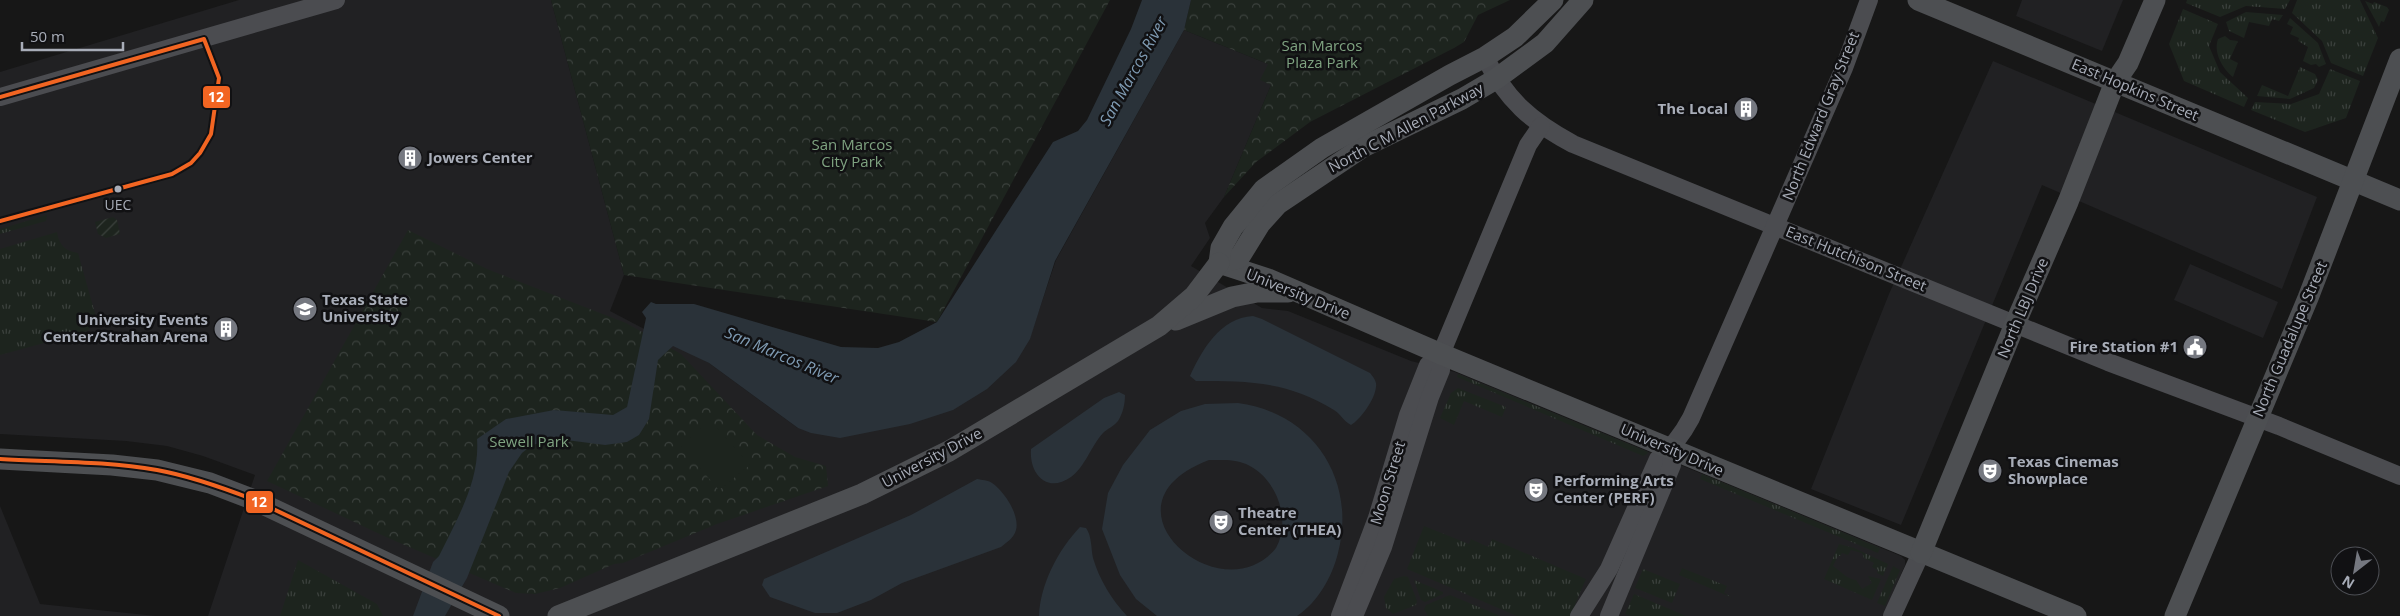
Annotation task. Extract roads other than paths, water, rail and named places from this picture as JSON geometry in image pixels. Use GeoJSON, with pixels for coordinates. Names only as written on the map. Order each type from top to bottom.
{"type":"FeatureCollection","features":[{"type":"Feature","properties":{"kind":"main road","name":"North C M Allen Parkway"},"geometry":{"type":"LineString","coordinates":[[1553,0],[1516,37],[1485,57],[1412,96],[1322,148],[1264,189],[1233,227],[1221,248],[1219,263],[1239,258],[1260,224],[1278,204],[1363,147],[1496,79],[1545,42],[1574,3]]}},
{"type":"Feature","properties":{"kind":"main road","name":"East Hopkins Street"},"geometry":{"type":"LineString","coordinates":[[1918,0],[2400,200]]}},
{"type":"Feature","properties":{"kind":"main road","name":"North LBJ Drive"},"geometry":{"type":"LineString","coordinates":[[1921,553],[2015,324],[2068,202],[2115,82],[2128,63],[2155,0]]}},
{"type":"Feature","properties":{"kind":"main road","name":"North Guadalupe Street"},"geometry":{"type":"LineString","coordinates":[[2175,616],[2308,298],[2400,59]]}},
{"type":"Feature","properties":{"kind":"main road"},"geometry":{"type":"LineString","coordinates":[[1412,96],[1422,118]]}},
{"type":"Feature","properties":{"kind":"main road","name":"University Drive"},"geometry":{"type":"LineString","coordinates":[[558,616],[862,494],[914,470],[1159,326],[1194,296],[1219,263],[1298,292],[1441,354],[2076,616]]}},
{"type":"Feature","properties":{"kind":"main road"},"geometry":{"type":"LineString","coordinates":[[1159,326],[1232,297],[1257,292],[1298,292]]}},
{"type":"Feature","properties":{"kind":"main road"},"geometry":{"type":"LineString","coordinates":[[0,460],[135,466],[210,483],[252,500],[499,616]]}},
{"type":"Feature","properties":{"kind":"street"},"geometry":{"type":"LineString","coordinates":[[0,97],[336,0]]}},
{"type":"Feature","properties":{"kind":"street","name":"North Edward Gray Street"},"geometry":{"type":"LineString","coordinates":[[1579,616],[1609,569],[1658,459],[1671,449],[1682,435],[1691,418],[1844,68],[1869,0]]}},
{"type":"Feature","properties":{"kind":"street","name":"East Hutchison Street"},"geometry":{"type":"LineString","coordinates":[[1485,57],[1496,79],[1521,110],[1541,126],[1574,144],[2015,324],[2400,476]]}},
{"type":"Feature","properties":{"kind":"street","name":"Moon Street"},"geometry":{"type":"LineString","coordinates":[[1354,616],[1386,538],[1430,397],[1441,370],[1441,354],[1528,146],[1541,126]]}},
{"type":"Feature","properties":{"kind":"street","name":"Moon Street"},"geometry":{"type":"LineString","coordinates":[[1340,616],[1375,526],[1408,415],[1428,365],[1441,354]]}},
{"type":"Feature","properties":{"kind":"street"},"geometry":{"type":"LineString","coordinates":[[1609,616],[1672,465],[1671,449]]}},
{"type":"Feature","properties":{"kind":"street","name":"North LBJ Drive"},"geometry":{"type":"LineString","coordinates":[[1892,616],[1921,553]]}},
{"type":"Feature","properties":{"kind":"water","name":"San Marcos River"},"geometry":{"type":"Polygon","coordinates":[[[1142,0],[1191,0],[1184,30],[1055,261],[1030,339],[1016,362],[987,389],[953,410],[910,424],[840,438],[811,433],[798,428],[709,363],[673,346],[658,360],[649,419],[639,435],[627,442],[605,445],[558,439],[532,445],[522,453],[509,472],[467,578],[445,616],[413,616],[433,562],[439,556],[466,499],[475,470],[477,439],[506,419],[554,410],[613,415],[627,407],[646,318],[642,312],[651,302],[656,304],[694,304],[841,347],[878,348],[899,342],[937,322],[1053,142],[1078,131],[1087,120],[1131,29],[1142,0]]]}},
{"type":"Feature","properties":{"kind":"water"},"geometry":{"type":"Polygon","coordinates":[[[1253,316],[1370,373],[1376,383],[1375,392],[1367,408],[1359,418],[1351,425],[1336,412],[1317,400],[1284,388],[1233,381],[1196,381],[1190,376],[1200,356],[1222,329],[1241,318],[1253,316]]]}},
{"type":"Feature","properties":{"kind":"water"},"geometry":{"type":"Polygon","coordinates":[[[1119,392],[1125,395],[1120,418],[1099,438],[1076,473],[1062,482],[1047,482],[1041,479],[1033,466],[1031,449],[1104,398],[1119,392]]]}},
{"type":"Feature","properties":{"kind":"water"},"geometry":{"type":"Polygon","coordinates":[[[1238,403],[1265,409],[1288,420],[1308,436],[1323,454],[1334,476],[1341,500],[1342,526],[1338,553],[1328,580],[1318,596],[1297,616],[1157,616],[1136,599],[1120,575],[1102,529],[1108,493],[1123,465],[1150,430],[1181,411],[1205,404],[1238,403]],[[1209,460],[1175,479],[1162,502],[1164,526],[1178,546],[1200,562],[1226,569],[1253,566],[1276,548],[1281,537],[1282,524],[1278,500],[1266,479],[1257,470],[1237,461],[1209,460]]]}},
{"type":"Feature","properties":{"kind":"water"},"geometry":{"type":"Polygon","coordinates":[[[977,479],[989,481],[997,487],[1006,497],[1016,517],[1015,533],[1001,547],[902,583],[871,600],[837,613],[815,613],[770,597],[762,585],[764,579],[911,515],[977,479]]]}},
{"type":"Feature","properties":{"kind":"water"},"geometry":{"type":"Polygon","coordinates":[[[1080,527],[1086,528],[1088,531],[1093,558],[1102,581],[1127,616],[1039,616],[1043,592],[1052,568],[1064,546],[1080,527]]]}},
{"type":"Feature","properties":{"kind":"place","name":"The Local"},"geometry":{"type":"Point","coordinates":[1746,109]}},
{"type":"Feature","properties":{"kind":"place","name":"Jowers Center"},"geometry":{"type":"Point","coordinates":[410,158]}},
{"type":"Feature","properties":{"kind":"place","name":"UEC"},"geometry":{"type":"Point","coordinates":[118,189]}},
{"type":"Feature","properties":{"kind":"place","name":"Texas State University"},"geometry":{"type":"Point","coordinates":[305,309]}},
{"type":"Feature","properties":{"kind":"place","name":"University Events Center/Strahan Arena"},"geometry":{"type":"Point","coordinates":[226,329]}},
{"type":"Feature","properties":{"kind":"place","name":"Fire Station #1"},"geometry":{"type":"Point","coordinates":[2195,347]}},
{"type":"Feature","properties":{"kind":"place","name":"Texas Cinemas Showplace"},"geometry":{"type":"Point","coordinates":[1990,471]}},
{"type":"Feature","properties":{"kind":"place","name":"Performing Arts Center (PERF)"},"geometry":{"type":"Point","coordinates":[1536,490]}},
{"type":"Feature","properties":{"kind":"place","name":"Theatre Center (THEA)"},"geometry":{"type":"Point","coordinates":[1221,522]}},
{"type":"Feature","properties":{"kind":"park label","name":"San Marcos Plaza Park"},"geometry":{"type":"Point","coordinates":[1322,54]}},
{"type":"Feature","properties":{"kind":"park label","name":"San Marcos City Park"},"geometry":{"type":"Point","coordinates":[852,154]}},
{"type":"Feature","properties":{"kind":"park label","name":"Sewell Park"},"geometry":{"type":"Point","coordinates":[529,442]}}]}
